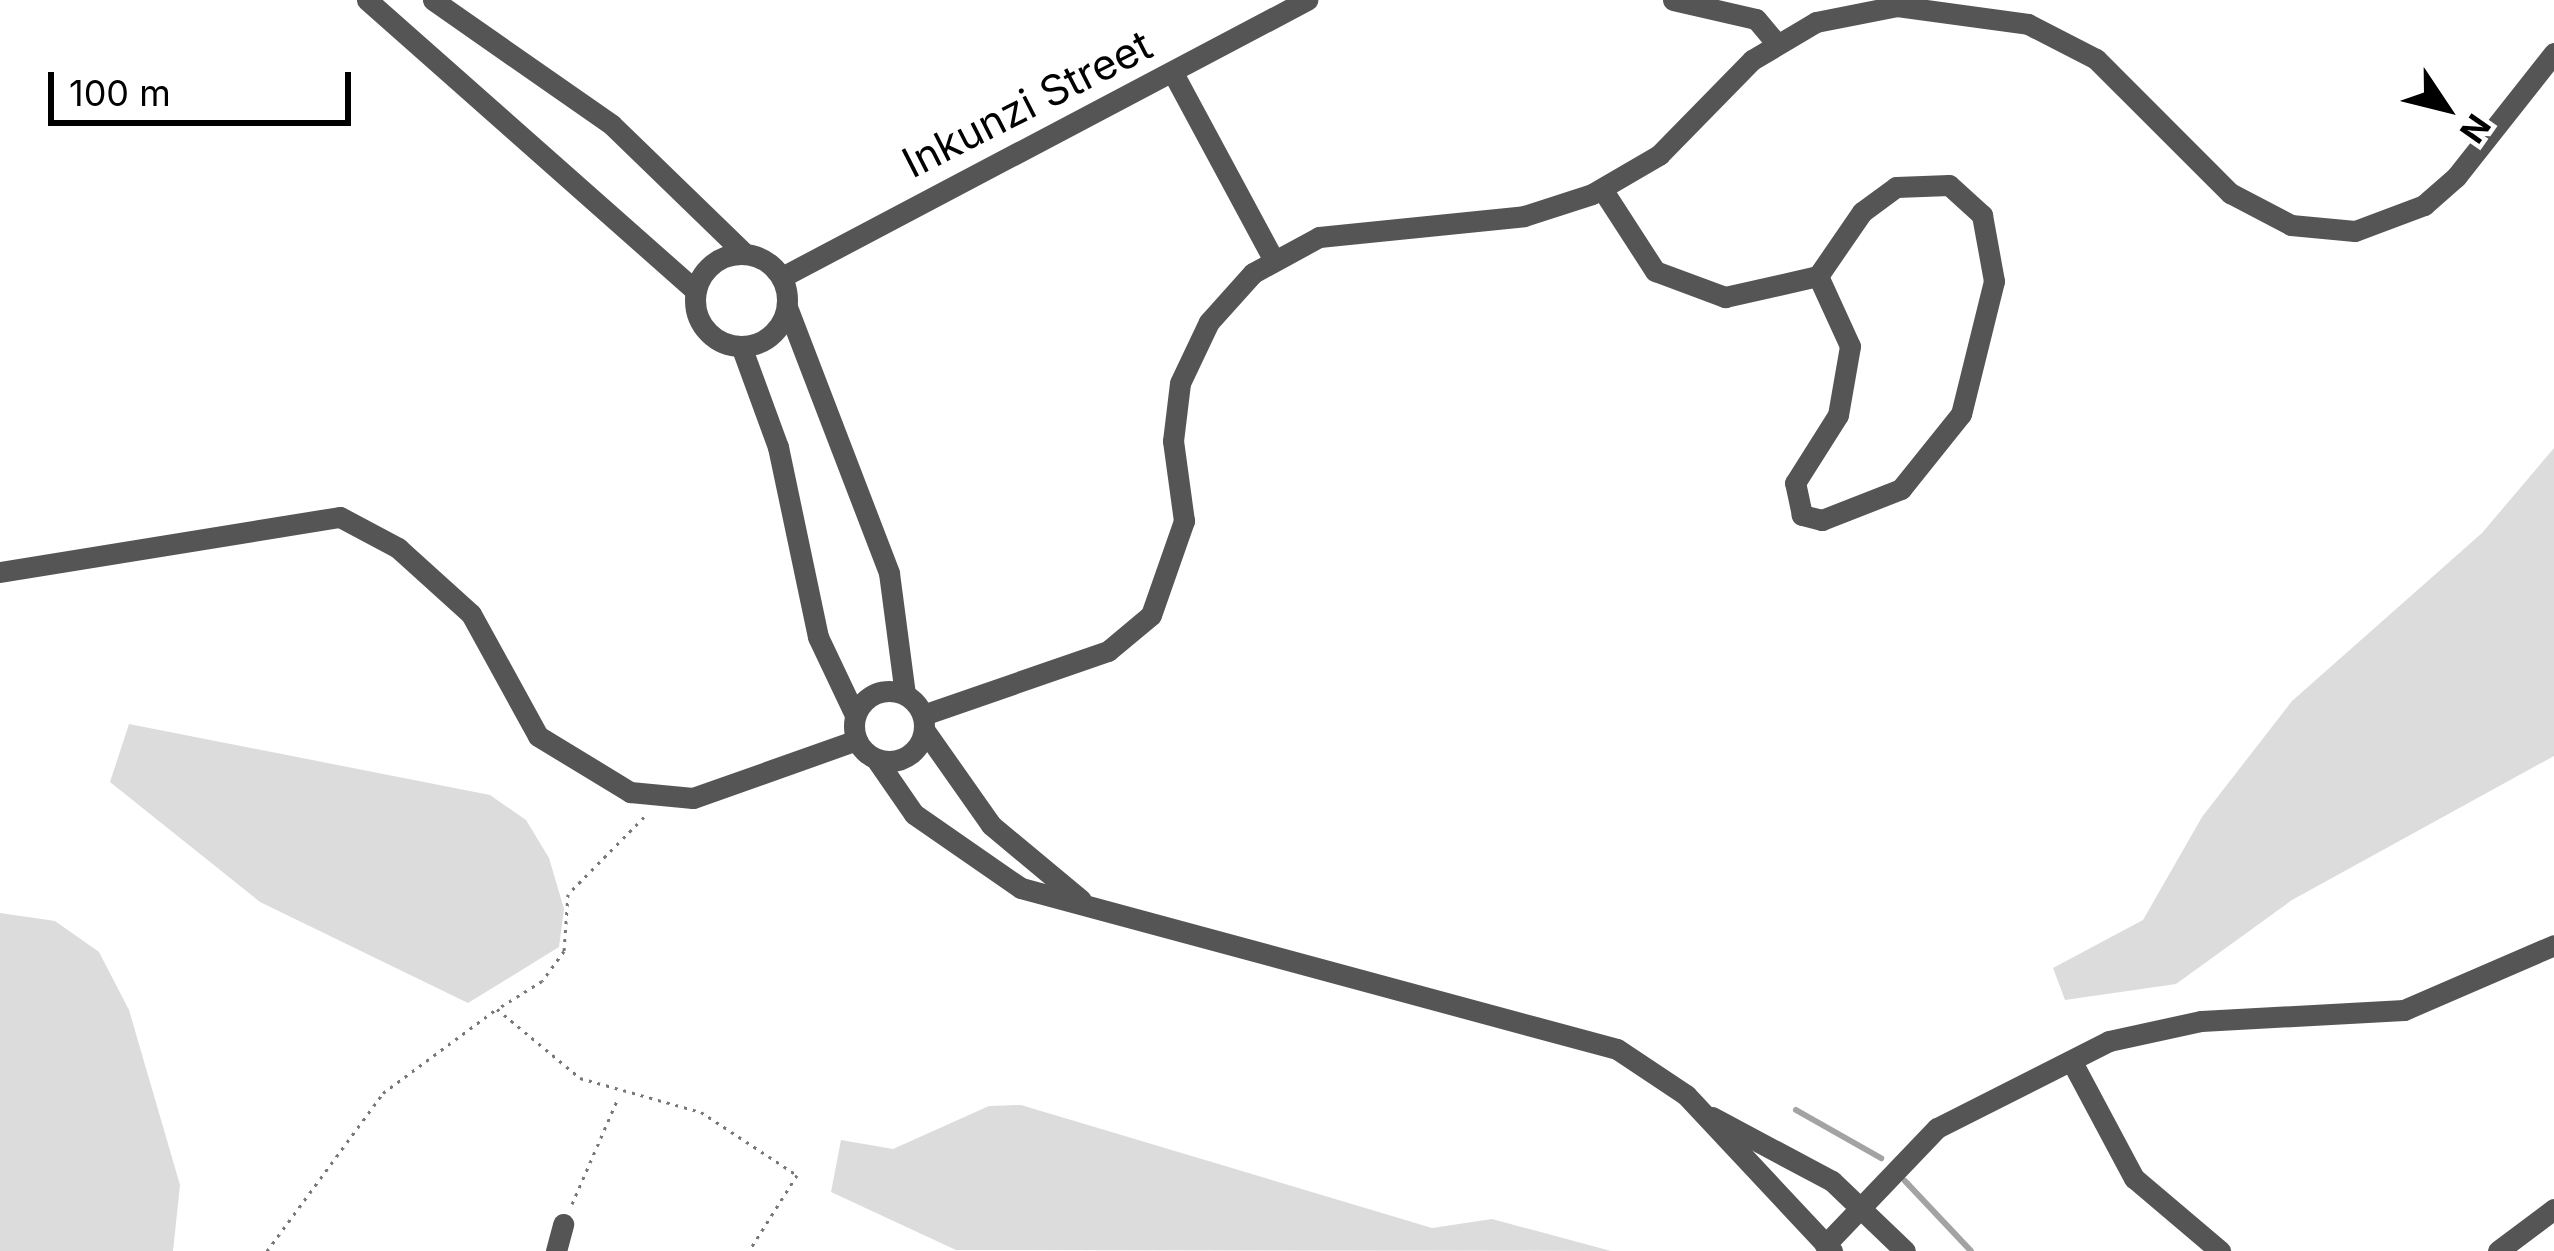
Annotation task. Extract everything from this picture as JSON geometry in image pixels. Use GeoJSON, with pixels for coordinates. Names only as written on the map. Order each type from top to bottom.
{"type":"FeatureCollection","features":[{"type":"Feature","properties":{"kind":"street"},"geometry":{"type":"LineString","coordinates":[[367,0],[696,291],[705,329],[741,346],[766,339],[787,307]]}},
{"type":"Feature","properties":{"kind":"street"},"geometry":{"type":"LineString","coordinates":[[433,0],[612,125],[745,254],[782,277],[787,307],[889,573],[904,694],[991,825],[1081,900]]}},
{"type":"Feature","properties":{"kind":"street","name":"Inkunzi Street"},"geometry":{"type":"LineString","coordinates":[[782,277],[1307,0]]}},
{"type":"Feature","properties":{"kind":"street"},"geometry":{"type":"LineString","coordinates":[[1673,0],[1756,20],[1776,43]]}},
{"type":"Feature","properties":{"kind":"street"},"geometry":{"type":"LineString","coordinates":[[876,759],[907,756],[924,723],[1108,650],[1151,615],[1184,520],[1173,440],[1180,383],[1209,322],[1273,259],[1360,228],[1524,216],[1602,189],[1659,154],[1776,43],[1897,6],[2028,24],[2096,58],[2230,193],[2290,225],[2355,231],[2424,205],[2456,177],[2554,53]]}},
{"type":"Feature","properties":{"kind":"street"},"geometry":{"type":"LineString","coordinates":[[1173,74],[1273,259]]}},
{"type":"Feature","properties":{"kind":"street"},"geometry":{"type":"LineString","coordinates":[[1602,189],[1640,256],[1698,293],[1756,297],[1818,276],[1862,212],[1914,181],[1966,197],[1996,256],[1986,344],[1939,449],[1901,489],[1822,520],[1802,515],[1795,483],[1838,415],[1850,346],[1818,276]]}},
{"type":"Feature","properties":{"kind":"street"},"geometry":{"type":"LineString","coordinates":[[696,291],[719,259],[745,254]]}},
{"type":"Feature","properties":{"kind":"street"},"geometry":{"type":"LineString","coordinates":[[741,346],[782,463],[818,637],[855,715],[856,740],[876,759],[914,814],[982,867],[1081,900],[1538,1021],[1653,1069],[1706,1114],[1829,1248],[1858,1204],[1937,1128],[2153,1028],[2404,1010],[2554,945]]}},
{"type":"Feature","properties":{"kind":"street"},"geometry":{"type":"LineString","coordinates":[[0,572],[340,517],[398,548],[471,614],[538,736],[655,800],[725,790],[856,740]]}},
{"type":"Feature","properties":{"kind":"street"},"geometry":{"type":"LineString","coordinates":[[855,715],[875,693],[904,694]]}},
{"type":"Feature","properties":{"kind":"street"},"geometry":{"type":"LineString","coordinates":[[2072,1062],[2134,1178],[2219,1251]]}},
{"type":"Feature","properties":{"kind":"street"},"geometry":{"type":"LineString","coordinates":[[1706,1114],[1858,1204],[1905,1251]]}},
{"type":"Feature","properties":{"kind":"street"},"geometry":{"type":"LineString","coordinates":[[2498,1251],[2554,1209]]}},
{"type":"Feature","properties":{"kind":"street"},"geometry":{"type":"LineString","coordinates":[[556,1251],[563,1224]]}},
{"type":"Feature","properties":{"kind":"path"},"geometry":{"type":"LineString","coordinates":[[267,1251],[383,1094],[542,981],[564,951],[568,894],[655,800]]}},
{"type":"Feature","properties":{"kind":"path"},"geometry":{"type":"LineString","coordinates":[[497,1009],[619,1096],[701,1112],[797,1175],[749,1251]]}},
{"type":"Feature","properties":{"kind":"path"},"geometry":{"type":"LineString","coordinates":[[563,1224],[619,1096]]}},
{"type":"Feature","properties":{"kind":"shaded area"},"geometry":{"type":"Polygon","coordinates":[[[2554,448],[2554,756],[2292,900],[2176,984],[2065,1000],[2053,968],[2143,920],[2202,817],[2292,701],[2482,533],[2554,448]]]}},
{"type":"Feature","properties":{"kind":"shaded area"},"geometry":{"type":"Polygon","coordinates":[[[129,724],[490,795],[526,820],[549,858],[564,909],[559,947],[468,1003],[260,902],[110,782],[129,724]]]}},
{"type":"Feature","properties":{"kind":"shaded area"},"geometry":{"type":"Polygon","coordinates":[[[0,913],[55,921],[99,952],[129,1010],[180,1185],[173,1251],[0,1251],[0,913]]]}},
{"type":"Feature","properties":{"kind":"shaded area"},"geometry":{"type":"Polygon","coordinates":[[[1021,1105],[1432,1228],[1492,1219],[1611,1251],[956,1250],[831,1192],[841,1140],[893,1149],[989,1106],[1021,1105]]]}},
{"type":"Feature","properties":{"kind":"waterway"},"geometry":{"type":"LineString","coordinates":[[1796,1110],[1881,1158]]}},
{"type":"Feature","properties":{"kind":"waterway"},"geometry":{"type":"LineString","coordinates":[[1905,1181],[1971,1251]]}}]}
